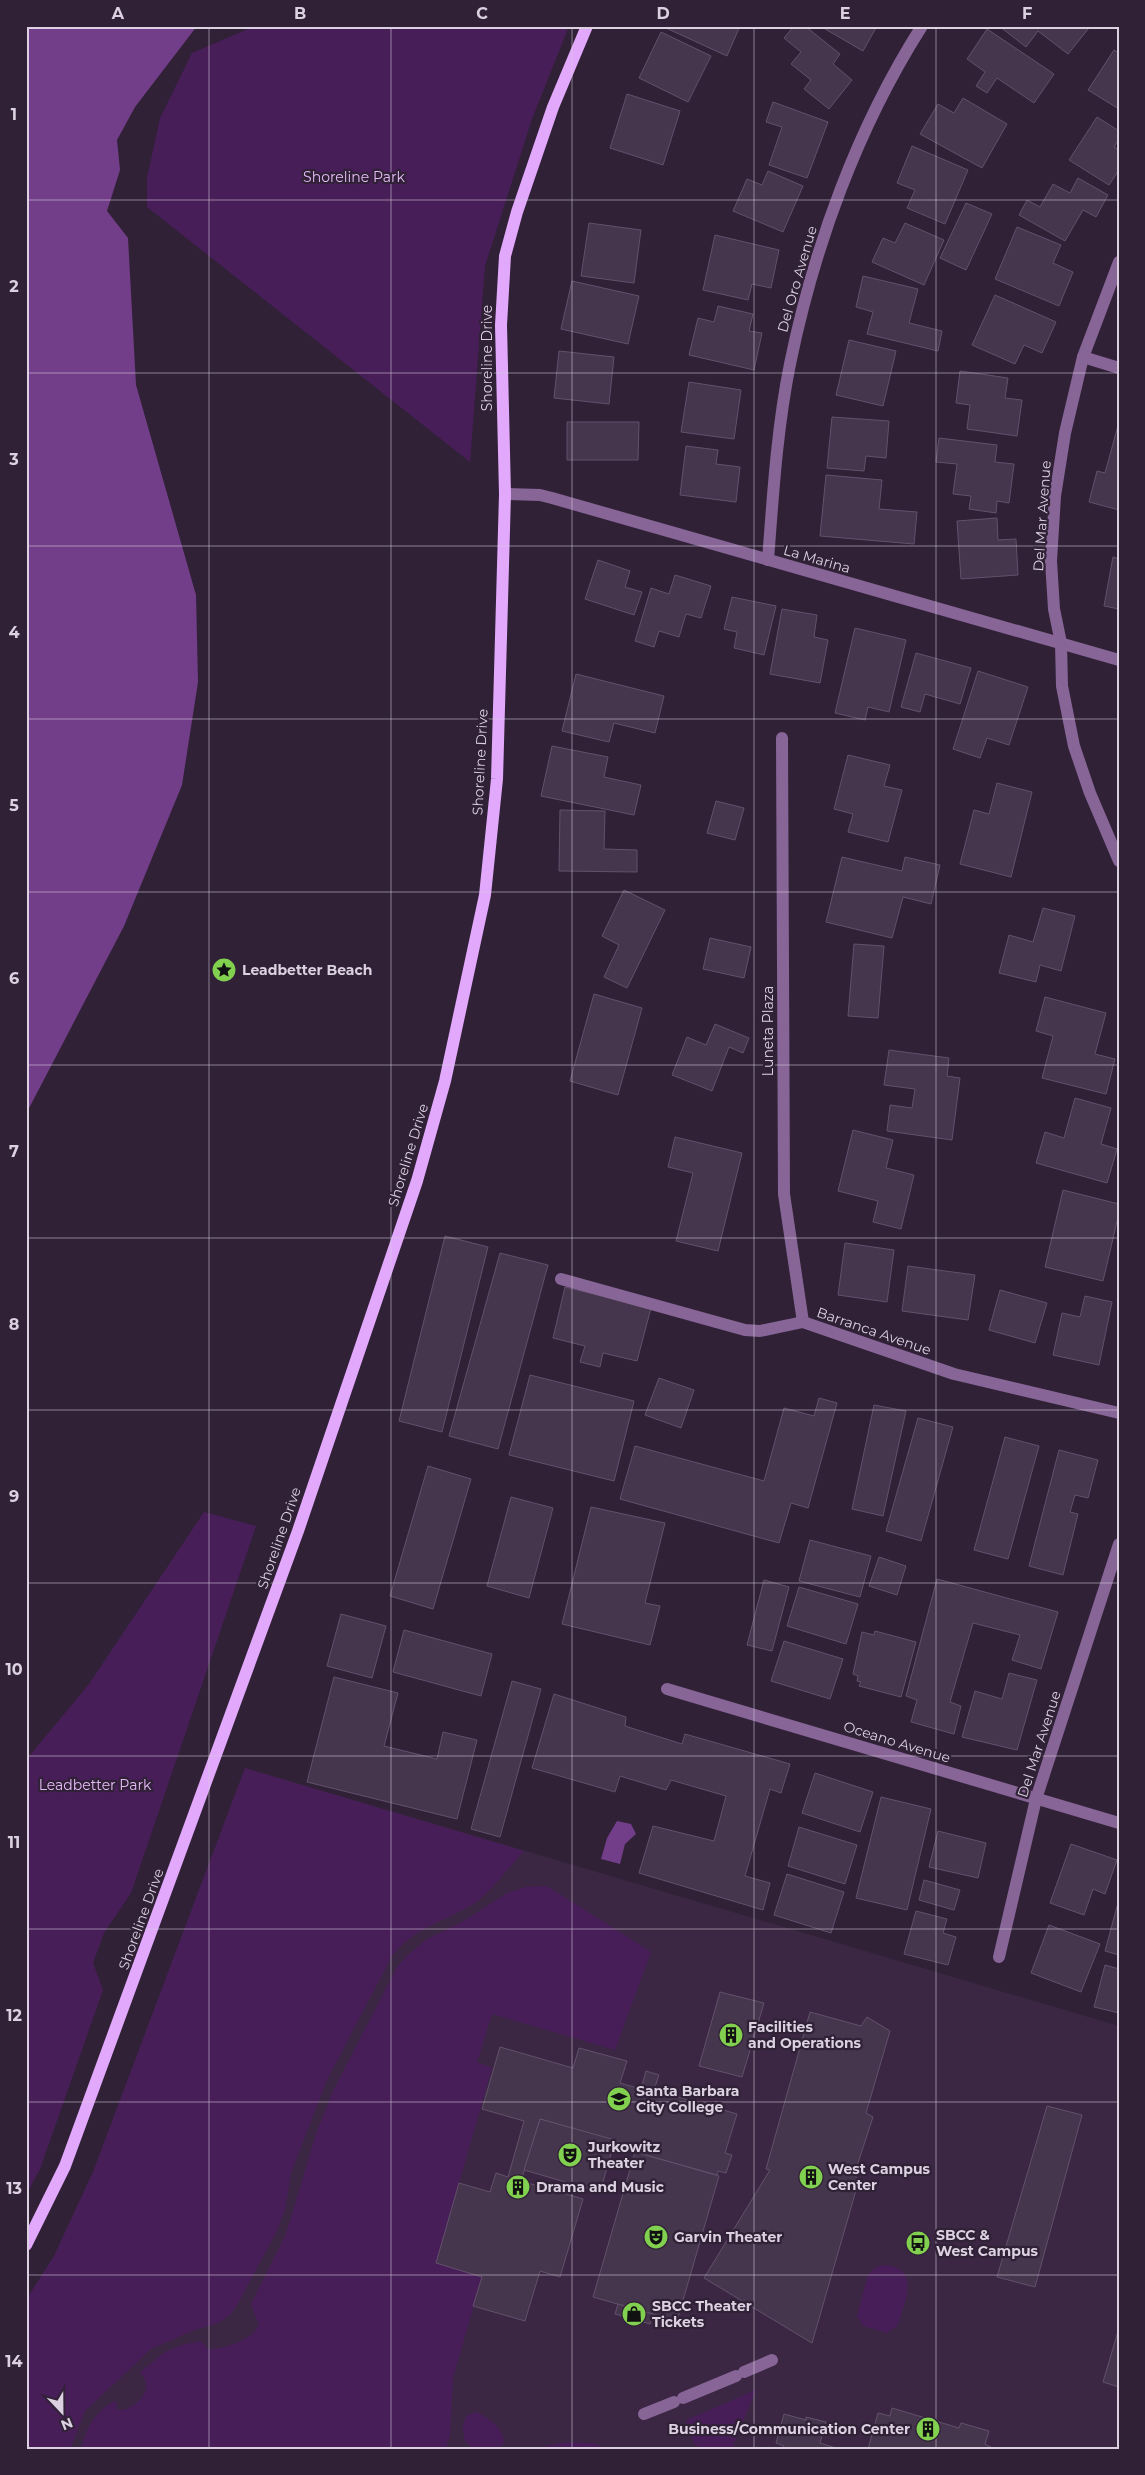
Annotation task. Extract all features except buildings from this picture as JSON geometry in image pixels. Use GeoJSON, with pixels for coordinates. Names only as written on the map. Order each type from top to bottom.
{"type":"FeatureCollection","features":[{"type":"Feature","properties":{"kind":"main road","name":"Shoreline Drive"},"geometry":{"type":"LineString","coordinates":[[26,2244],[65,2166],[294,1540],[417,1181],[445,1081],[467,989],[486,886],[497,779],[505,494],[501,335],[505,256],[516,212],[553,107],[586,26]]}},
{"type":"Feature","properties":{"kind":"street","name":"Del Oro Avenue"},"geometry":{"type":"LineString","coordinates":[[768,560],[774,478],[790,366],[814,267],[837,199],[873,116],[922,26]]}},
{"type":"Feature","properties":{"kind":"street","name":"Del Mar Avenue"},"geometry":{"type":"LineString","coordinates":[[1119,262],[1083,357],[1065,433],[1055,496],[1051,561],[1054,609],[1061,643],[1062,686],[1074,746],[1090,793],[1119,861]]}},
{"type":"Feature","properties":{"kind":"street"},"geometry":{"type":"LineString","coordinates":[[1083,357],[1119,368]]}},
{"type":"Feature","properties":{"kind":"street","name":"La Marina"},"geometry":{"type":"LineString","coordinates":[[505,494],[540,495],[1119,660]]}},
{"type":"Feature","properties":{"kind":"street","name":"Luneta Plaza"},"geometry":{"type":"LineString","coordinates":[[782,738],[784,1194],[802,1322]]}},
{"type":"Feature","properties":{"kind":"street","name":"Barranca Avenue"},"geometry":{"type":"LineString","coordinates":[[561,1279],[745,1330],[760,1331],[802,1322],[954,1374],[1119,1412]]}},
{"type":"Feature","properties":{"kind":"street","name":"Del Mar Avenue"},"geometry":{"type":"LineString","coordinates":[[999,1957],[1036,1799],[1119,1544]]}},
{"type":"Feature","properties":{"kind":"street","name":"Oceano Avenue"},"geometry":{"type":"LineString","coordinates":[[667,1689],[1119,1823]]}},
{"type":"Feature","properties":{"kind":"street"},"geometry":{"type":"LineString","coordinates":[[644,2414],[772,2360]]}},
{"type":"Feature","properties":{"kind":"shaded area"},"geometry":{"type":"Polygon","coordinates":[[[26,26],[197,26],[135,107],[117,140],[120,170],[107,211],[128,238],[136,385],[196,595],[198,682],[182,785],[124,926],[26,1114],[26,26]]]}},
{"type":"Feature","properties":{"kind":"shaded area","name":"Santa Barbara City College"},"geometry":{"type":"Polygon","coordinates":[[[245,1768],[1119,2026],[1119,2449],[26,2449],[26,2300],[54,2256],[93,2172],[245,1768]]]}},
{"type":"Feature","properties":{"kind":"shaded area"},"geometry":{"type":"Polygon","coordinates":[[[617,1821],[631,1824],[636,1834],[625,1844],[620,1864],[601,1859],[607,1838],[617,1821]]]}},
{"type":"Feature","properties":{"kind":"green space","name":"Shoreline Park"},"geometry":{"type":"Polygon","coordinates":[[[255,26],[569,26],[532,119],[485,266],[470,462],[147,207],[147,178],[160,118],[192,53],[255,26]]]}},
{"type":"Feature","properties":{"kind":"green space","name":"Leadbetter Park"},"geometry":{"type":"Polygon","coordinates":[[[204,1512],[256,1526],[131,1893],[104,1933],[93,1963],[103,1990],[40,2169],[26,2195],[26,1760],[89,1684],[204,1512]]]}},
{"type":"Feature","properties":{"kind":"green space"},"geometry":{"type":"Polygon","coordinates":[[[245,1768],[524,1851],[482,1898],[465,1909],[422,1930],[402,1945],[392,1956],[327,2080],[291,2173],[285,2210],[276,2233],[230,2315],[218,2323],[192,2331],[151,2349],[85,2411],[70,2449],[26,2449],[26,2300],[54,2256],[93,2172],[245,1768]]]}},
{"type":"Feature","properties":{"kind":"green space"},"geometry":{"type":"Polygon","coordinates":[[[547,1886],[651,1952],[615,2050],[492,2014],[477,2062],[492,2068],[436,2263],[482,2277],[453,2378],[450,2435],[446,2449],[81,2449],[92,2421],[101,2411],[114,2401],[117,2403],[116,2409],[124,2410],[136,2404],[144,2395],[146,2384],[140,2372],[165,2352],[182,2345],[201,2341],[208,2349],[229,2346],[250,2335],[259,2325],[251,2304],[286,2234],[316,2134],[333,2091],[397,1967],[427,1939],[462,1922],[507,1893],[526,1887],[547,1886]]]}},
{"type":"Feature","properties":{"kind":"green space"},"geometry":{"type":"Polygon","coordinates":[[[884,2265],[896,2267],[903,2272],[907,2279],[908,2288],[898,2325],[887,2333],[863,2326],[857,2316],[868,2275],[875,2268],[884,2265]]]}},
{"type":"Feature","properties":{"kind":"green space"},"geometry":{"type":"Polygon","coordinates":[[[756,2390],[732,2449],[702,2449],[694,2444],[686,2420],[756,2390]]]}},
{"type":"Feature","properties":{"kind":"green space"},"geometry":{"type":"Polygon","coordinates":[[[476,2412],[491,2421],[501,2432],[504,2443],[499,2448],[472,2449],[464,2439],[463,2425],[467,2415],[476,2412]]]}},
{"type":"Feature","properties":{"kind":"green space"},"geometry":{"type":"Polygon","coordinates":[[[566,2442],[593,2443],[607,2449],[546,2449],[545,2446],[566,2442]]]}},
{"type":"Feature","properties":{"kind":"place","name":"Leadbetter Beach"},"geometry":{"type":"Point","coordinates":[224,970]}},
{"type":"Feature","properties":{"kind":"place","name":"Facilities and Operations"},"geometry":{"type":"Point","coordinates":[731,2035]}},
{"type":"Feature","properties":{"kind":"place","name":"Santa Barbara City College"},"geometry":{"type":"Point","coordinates":[619,2099]}},
{"type":"Feature","properties":{"kind":"place","name":"Jurkowitz Theater"},"geometry":{"type":"Point","coordinates":[570,2155]}},
{"type":"Feature","properties":{"kind":"place","name":"West Campus Center"},"geometry":{"type":"Point","coordinates":[811,2177]}},
{"type":"Feature","properties":{"kind":"place","name":"Drama and Music"},"geometry":{"type":"Point","coordinates":[518,2187]}},
{"type":"Feature","properties":{"kind":"place","name":"Garvin Theater"},"geometry":{"type":"Point","coordinates":[656,2237]}},
{"type":"Feature","properties":{"kind":"place","name":"SBCC & West Campus"},"geometry":{"type":"Point","coordinates":[918,2243]}},
{"type":"Feature","properties":{"kind":"place","name":"SBCC Theater Tickets"},"geometry":{"type":"Point","coordinates":[634,2314]}},
{"type":"Feature","properties":{"kind":"place","name":"Business/Communication Center"},"geometry":{"type":"Point","coordinates":[928,2429]}}]}
